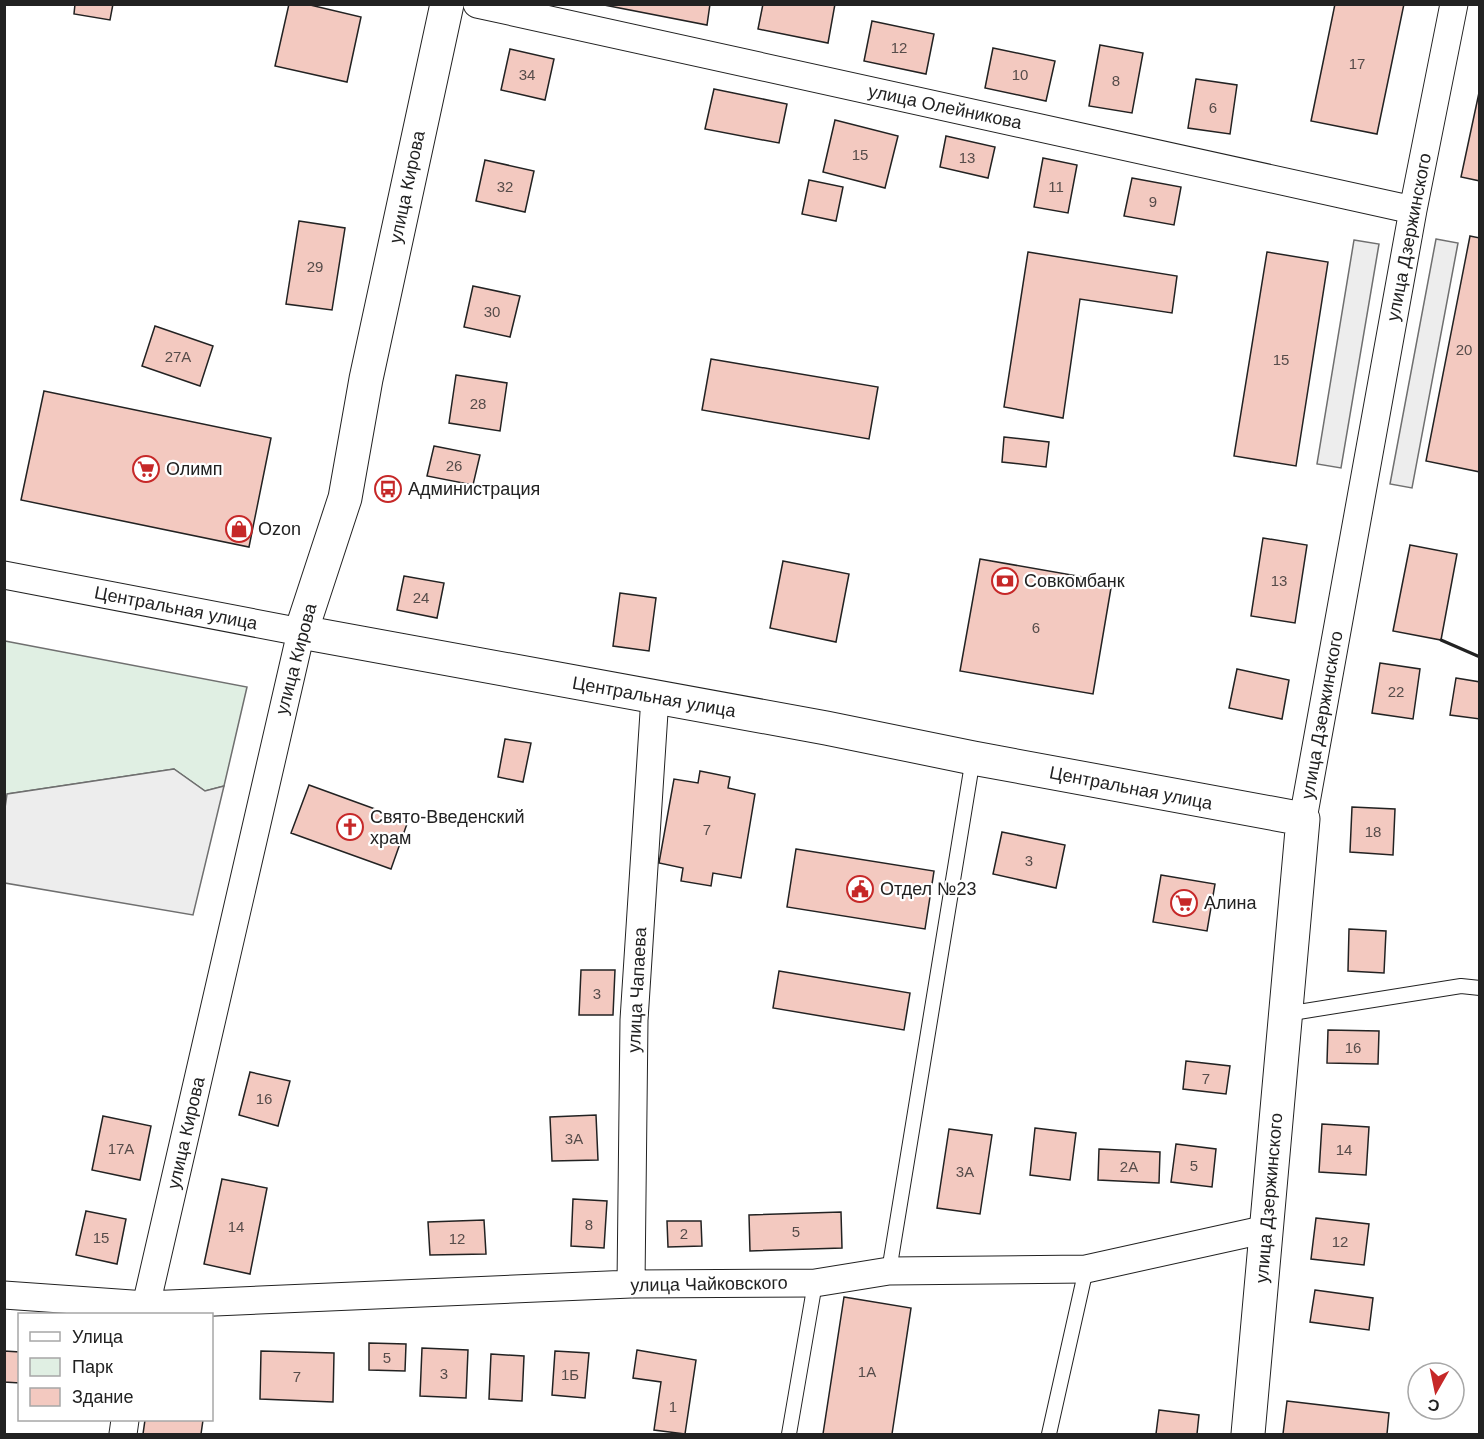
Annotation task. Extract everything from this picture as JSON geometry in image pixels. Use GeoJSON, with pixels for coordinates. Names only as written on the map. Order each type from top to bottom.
{"type":"FeatureCollection","features":[{"type":"Feature","properties":{"kind":"street","name":"улица Кирова"},"geometry":{"type":"LineString","coordinates":[[145,1310],[301,632],[345,498],[369,367],[447,4]]}},
{"type":"Feature","properties":{"kind":"street","name":"улица Олейникова"},"geometry":{"type":"LineString","coordinates":[[477,4],[1413,210]]}},
{"type":"Feature","properties":{"kind":"street","name":"улица Дзержинского"},"geometry":{"type":"LineString","coordinates":[[1248,1434],[1303,819],[1413,210],[1454,4]]}},
{"type":"Feature","properties":{"kind":"street","name":"Центральная улица"},"geometry":{"type":"LineString","coordinates":[[4,575],[1303,819]]}},
{"type":"Feature","properties":{"kind":"street","name":"улица Чапаева"},"geometry":{"type":"LineString","coordinates":[[631,1284],[634,1020],[655,697]]}},
{"type":"Feature","properties":{"kind":"street","name":"улица Чайковского"},"geometry":{"type":"LineString","coordinates":[[4,1295],[145,1310],[631,1284],[815,1283],[889,1271],[1086,1269],[1267,1228]]}},
{"type":"Feature","properties":{"kind":"lane"},"geometry":{"type":"LineString","coordinates":[[889,1271],[973,758]]}},
{"type":"Feature","properties":{"kind":"lane"},"geometry":{"type":"LineString","coordinates":[[1285,1014],[1461,986],[1479,980]]}},
{"type":"Feature","properties":{"kind":"lane"},"geometry":{"type":"LineString","coordinates":[[1461,986],[1479,988]]}},
{"type":"Feature","properties":{"kind":"lane"},"geometry":{"type":"LineString","coordinates":[[1048,1434],[1086,1269]]}},
{"type":"Feature","properties":{"kind":"lane"},"geometry":{"type":"LineString","coordinates":[[789,1434],[815,1283]]}},
{"type":"Feature","properties":{"kind":"green space"},"geometry":{"type":"Polygon","coordinates":[[[5,641],[247,687],[224,786],[205,791],[174,769],[8,794],[5,802],[5,641]]]}},
{"type":"Feature","properties":{"kind":"shaded area"},"geometry":{"type":"Polygon","coordinates":[[[1436,239],[1458,243],[1412,488],[1390,484],[1436,239]]]}},
{"type":"Feature","properties":{"kind":"shaded area"},"geometry":{"type":"Polygon","coordinates":[[[1354,240],[1379,244],[1341,468],[1317,464],[1354,240]]]}},
{"type":"Feature","properties":{"kind":"shaded area"},"geometry":{"type":"Polygon","coordinates":[[[174,769],[205,791],[224,786],[193,915],[5,883],[4,815],[7,794],[174,769]]]}},
{"type":"Feature","properties":{"kind":"building"},"geometry":{"type":"Polygon","coordinates":[[[75,4],[113,4],[110,20],[74,14],[75,4]]]}},
{"type":"Feature","properties":{"kind":"building"},"geometry":{"type":"Polygon","coordinates":[[[289,4],[306,4],[361,17],[347,82],[275,66],[289,4]]]}},
{"type":"Feature","properties":{"kind":"building"},"geometry":{"type":"Polygon","coordinates":[[[599,4],[710,4],[707,25],[599,4]]]}},
{"type":"Feature","properties":{"kind":"building"},"geometry":{"type":"Polygon","coordinates":[[[763,4],[835,4],[828,43],[758,29],[763,4]]]}},
{"type":"Feature","properties":{"kind":"building"},"geometry":{"type":"Polygon","coordinates":[[[1335,4],[1404,4],[1377,134],[1311,121],[1335,4]]]}},
{"type":"Feature","properties":{"kind":"building"},"geometry":{"type":"Polygon","coordinates":[[[872,21],[934,34],[926,74],[864,61],[872,21]]]}},
{"type":"Feature","properties":{"kind":"building"},"geometry":{"type":"Polygon","coordinates":[[[1100,45],[1143,53],[1132,113],[1089,106],[1100,45]]]}},
{"type":"Feature","properties":{"kind":"building"},"geometry":{"type":"Polygon","coordinates":[[[993,48],[1055,61],[1046,101],[985,88],[993,48]]]}},
{"type":"Feature","properties":{"kind":"building"},"geometry":{"type":"Polygon","coordinates":[[[510,49],[554,59],[545,100],[501,90],[510,49]]]}},
{"type":"Feature","properties":{"kind":"building"},"geometry":{"type":"Polygon","coordinates":[[[1196,79],[1237,85],[1230,134],[1188,128],[1196,79]]]}},
{"type":"Feature","properties":{"kind":"building"},"geometry":{"type":"Polygon","coordinates":[[[1480,88],[1480,181],[1461,177],[1480,88]]]}},
{"type":"Feature","properties":{"kind":"building"},"geometry":{"type":"Polygon","coordinates":[[[714,89],[787,104],[779,143],[705,129],[714,89]]]}},
{"type":"Feature","properties":{"kind":"building"},"geometry":{"type":"Polygon","coordinates":[[[835,120],[898,136],[885,188],[823,172],[835,120]]]}},
{"type":"Feature","properties":{"kind":"building"},"geometry":{"type":"Polygon","coordinates":[[[946,136],[995,147],[988,178],[940,167],[946,136]]]}},
{"type":"Feature","properties":{"kind":"building"},"geometry":{"type":"Polygon","coordinates":[[[1043,158],[1077,165],[1068,213],[1034,207],[1043,158]]]}},
{"type":"Feature","properties":{"kind":"building"},"geometry":{"type":"Polygon","coordinates":[[[485,160],[534,171],[525,212],[476,201],[485,160]]]}},
{"type":"Feature","properties":{"kind":"building"},"geometry":{"type":"Polygon","coordinates":[[[1132,178],[1181,187],[1174,225],[1124,216],[1132,178]]]}},
{"type":"Feature","properties":{"kind":"building"},"geometry":{"type":"Polygon","coordinates":[[[809,180],[843,187],[836,221],[802,214],[809,180]]]}},
{"type":"Feature","properties":{"kind":"building"},"geometry":{"type":"Polygon","coordinates":[[[299,221],[345,228],[332,310],[286,304],[299,221]]]}},
{"type":"Feature","properties":{"kind":"building"},"geometry":{"type":"Polygon","coordinates":[[[1470,236],[1480,238],[1480,472],[1426,461],[1470,236]]]}},
{"type":"Feature","properties":{"kind":"building"},"geometry":{"type":"Polygon","coordinates":[[[1028,252],[1177,276],[1172,313],[1080,299],[1063,418],[1004,407],[1028,252]]]}},
{"type":"Feature","properties":{"kind":"building"},"geometry":{"type":"Polygon","coordinates":[[[1267,252],[1328,262],[1296,466],[1234,456],[1267,252]]]}},
{"type":"Feature","properties":{"kind":"building"},"geometry":{"type":"Polygon","coordinates":[[[473,286],[520,296],[510,337],[464,327],[473,286]]]}},
{"type":"Feature","properties":{"kind":"building"},"geometry":{"type":"Polygon","coordinates":[[[155,326],[213,346],[200,386],[142,366],[155,326]]]}},
{"type":"Feature","properties":{"kind":"building"},"geometry":{"type":"Polygon","coordinates":[[[711,359],[878,387],[869,439],[702,410],[711,359]]]}},
{"type":"Feature","properties":{"kind":"building"},"geometry":{"type":"Polygon","coordinates":[[[456,375],[507,383],[500,431],[449,423],[456,375]]]}},
{"type":"Feature","properties":{"kind":"building","name":"Олимп"},"geometry":{"type":"Polygon","coordinates":[[[44,391],[271,438],[249,547],[21,500],[44,391]]]}},
{"type":"Feature","properties":{"kind":"building"},"geometry":{"type":"Polygon","coordinates":[[[1004,437],[1049,442],[1046,467],[1002,462],[1004,437]]]}},
{"type":"Feature","properties":{"kind":"building"},"geometry":{"type":"Polygon","coordinates":[[[434,446],[480,455],[473,485],[427,476],[434,446]]]}},
{"type":"Feature","properties":{"kind":"building"},"geometry":{"type":"Polygon","coordinates":[[[1263,538],[1307,545],[1295,623],[1251,616],[1263,538]]]}},
{"type":"Feature","properties":{"kind":"building"},"geometry":{"type":"Polygon","coordinates":[[[1410,545],[1457,554],[1441,640],[1393,631],[1410,545]]]}},
{"type":"Feature","properties":{"kind":"building"},"geometry":{"type":"Polygon","coordinates":[[[980,559],[1112,582],[1093,694],[960,671],[980,559]]]}},
{"type":"Feature","properties":{"kind":"building"},"geometry":{"type":"Polygon","coordinates":[[[783,561],[849,574],[836,642],[770,628],[783,561]]]}},
{"type":"Feature","properties":{"kind":"building"},"geometry":{"type":"Polygon","coordinates":[[[404,576],[444,583],[437,618],[397,610],[404,576]]]}},
{"type":"Feature","properties":{"kind":"building"},"geometry":{"type":"Polygon","coordinates":[[[620,593],[656,598],[649,651],[613,646],[620,593]]]}},
{"type":"Feature","properties":{"kind":"building"},"geometry":{"type":"Polygon","coordinates":[[[1380,663],[1420,669],[1413,719],[1372,713],[1380,663]]]}},
{"type":"Feature","properties":{"kind":"building"},"geometry":{"type":"Polygon","coordinates":[[[1237,669],[1289,680],[1282,719],[1229,708],[1237,669]]]}},
{"type":"Feature","properties":{"kind":"building"},"geometry":{"type":"Polygon","coordinates":[[[1456,678],[1480,682],[1480,719],[1450,715],[1456,678]]]}},
{"type":"Feature","properties":{"kind":"building"},"geometry":{"type":"Polygon","coordinates":[[[505,739],[531,743],[523,782],[498,777],[505,739]]]}},
{"type":"Feature","properties":{"kind":"building"},"geometry":{"type":"Polygon","coordinates":[[[700,771],[730,777],[728,788],[755,794],[741,878],[713,873],[711,886],[681,881],[683,868],[659,863],[674,779],[698,783],[700,771]]]}},
{"type":"Feature","properties":{"kind":"building","name":"Свято-Введенский храм"},"geometry":{"type":"Polygon","coordinates":[[[309,785],[408,821],[391,869],[291,833],[309,785]]]}},
{"type":"Feature","properties":{"kind":"building"},"geometry":{"type":"Polygon","coordinates":[[[1352,807],[1395,809],[1393,855],[1350,852],[1352,807]]]}},
{"type":"Feature","properties":{"kind":"building"},"geometry":{"type":"Polygon","coordinates":[[[1002,832],[1065,845],[1056,888],[993,874],[1002,832]]]}},
{"type":"Feature","properties":{"kind":"building","name":"Отдел №23"},"geometry":{"type":"Polygon","coordinates":[[[796,849],[934,871],[925,929],[787,907],[796,849]]]}},
{"type":"Feature","properties":{"kind":"building","name":"Алина"},"geometry":{"type":"Polygon","coordinates":[[[1161,875],[1215,884],[1207,931],[1153,922],[1161,875]]]}},
{"type":"Feature","properties":{"kind":"building"},"geometry":{"type":"Polygon","coordinates":[[[1349,929],[1386,931],[1384,973],[1348,971],[1349,929]]]}},
{"type":"Feature","properties":{"kind":"building"},"geometry":{"type":"Polygon","coordinates":[[[581,970],[615,970],[613,1015],[579,1015],[581,970]]]}},
{"type":"Feature","properties":{"kind":"building"},"geometry":{"type":"Polygon","coordinates":[[[779,971],[910,993],[904,1030],[773,1008],[779,971]]]}},
{"type":"Feature","properties":{"kind":"building"},"geometry":{"type":"Polygon","coordinates":[[[1328,1030],[1379,1031],[1378,1064],[1327,1063],[1328,1030]]]}},
{"type":"Feature","properties":{"kind":"building"},"geometry":{"type":"Polygon","coordinates":[[[1186,1061],[1230,1066],[1226,1094],[1183,1089],[1186,1061]]]}},
{"type":"Feature","properties":{"kind":"building"},"geometry":{"type":"Polygon","coordinates":[[[250,1072],[290,1081],[278,1126],[239,1115],[250,1072]]]}},
{"type":"Feature","properties":{"kind":"building"},"geometry":{"type":"Polygon","coordinates":[[[596,1115],[598,1160],[552,1161],[550,1117],[596,1115]]]}},
{"type":"Feature","properties":{"kind":"building"},"geometry":{"type":"Polygon","coordinates":[[[103,1116],[151,1126],[140,1180],[92,1170],[103,1116]]]}},
{"type":"Feature","properties":{"kind":"building"},"geometry":{"type":"Polygon","coordinates":[[[1322,1124],[1369,1127],[1366,1175],[1319,1172],[1322,1124]]]}},
{"type":"Feature","properties":{"kind":"building"},"geometry":{"type":"Polygon","coordinates":[[[1035,1128],[1076,1133],[1070,1180],[1030,1175],[1035,1128]]]}},
{"type":"Feature","properties":{"kind":"building"},"geometry":{"type":"Polygon","coordinates":[[[949,1129],[992,1135],[980,1214],[937,1208],[949,1129]]]}},
{"type":"Feature","properties":{"kind":"building"},"geometry":{"type":"Polygon","coordinates":[[[1176,1144],[1216,1149],[1212,1187],[1171,1182],[1176,1144]]]}},
{"type":"Feature","properties":{"kind":"building"},"geometry":{"type":"Polygon","coordinates":[[[1099,1149],[1160,1152],[1159,1183],[1098,1180],[1099,1149]]]}},
{"type":"Feature","properties":{"kind":"building"},"geometry":{"type":"Polygon","coordinates":[[[222,1179],[267,1188],[250,1274],[204,1264],[222,1179]]]}},
{"type":"Feature","properties":{"kind":"building"},"geometry":{"type":"Polygon","coordinates":[[[573,1199],[607,1201],[604,1248],[571,1246],[573,1199]]]}},
{"type":"Feature","properties":{"kind":"building"},"geometry":{"type":"Polygon","coordinates":[[[86,1211],[126,1219],[117,1264],[76,1255],[86,1211]]]}},
{"type":"Feature","properties":{"kind":"building"},"geometry":{"type":"Polygon","coordinates":[[[841,1212],[842,1248],[750,1251],[749,1215],[841,1212]]]}},
{"type":"Feature","properties":{"kind":"building"},"geometry":{"type":"Polygon","coordinates":[[[1316,1218],[1369,1224],[1364,1265],[1311,1259],[1316,1218]]]}},
{"type":"Feature","properties":{"kind":"building"},"geometry":{"type":"Polygon","coordinates":[[[484,1220],[486,1254],[430,1255],[428,1222],[484,1220]]]}},
{"type":"Feature","properties":{"kind":"building"},"geometry":{"type":"Polygon","coordinates":[[[667,1221],[701,1221],[702,1246],[668,1247],[667,1221]]]}},
{"type":"Feature","properties":{"kind":"building"},"geometry":{"type":"Polygon","coordinates":[[[1315,1290],[1373,1298],[1369,1330],[1310,1322],[1315,1290]]]}},
{"type":"Feature","properties":{"kind":"building"},"geometry":{"type":"Polygon","coordinates":[[[844,1297],[911,1308],[892,1434],[823,1434],[844,1297]]]}},
{"type":"Feature","properties":{"kind":"building"},"geometry":{"type":"Polygon","coordinates":[[[369,1343],[406,1344],[405,1371],[369,1370],[369,1343]]]}},
{"type":"Feature","properties":{"kind":"building"},"geometry":{"type":"Polygon","coordinates":[[[422,1348],[468,1350],[466,1398],[420,1396],[422,1348]]]}},
{"type":"Feature","properties":{"kind":"building"},"geometry":{"type":"Polygon","coordinates":[[[637,1350],[696,1360],[685,1434],[654,1430],[661,1382],[633,1378],[637,1350]]]}},
{"type":"Feature","properties":{"kind":"building"},"geometry":{"type":"Polygon","coordinates":[[[4,1351],[18,1352],[18,1383],[4,1382],[4,1351]]]}},
{"type":"Feature","properties":{"kind":"building"},"geometry":{"type":"Polygon","coordinates":[[[261,1351],[334,1353],[333,1402],[260,1399],[261,1351]]]}},
{"type":"Feature","properties":{"kind":"building"},"geometry":{"type":"Polygon","coordinates":[[[555,1351],[589,1353],[585,1398],[552,1395],[555,1351]]]}},
{"type":"Feature","properties":{"kind":"building"},"geometry":{"type":"Polygon","coordinates":[[[491,1354],[524,1356],[522,1401],[489,1399],[491,1354]]]}},
{"type":"Feature","properties":{"kind":"building"},"geometry":{"type":"Polygon","coordinates":[[[1287,1401],[1389,1413],[1387,1434],[1283,1434],[1287,1401]]]}},
{"type":"Feature","properties":{"kind":"building"},"geometry":{"type":"Polygon","coordinates":[[[1159,1410],[1199,1415],[1197,1434],[1156,1434],[1159,1410]]]}},
{"type":"Feature","properties":{"kind":"building"},"geometry":{"type":"Polygon","coordinates":[[[145,1421],[203,1421],[201,1434],[143,1434],[145,1421]]]}},
{"type":"Feature","properties":{"kind":"wall"},"geometry":{"type":"LineString","coordinates":[[1441,640],[1480,657]]}},
{"type":"Feature","properties":{"kind":"place","name":"Олимп"},"geometry":{"type":"Point","coordinates":[146,469]}},
{"type":"Feature","properties":{"kind":"place","name":"Администрация"},"geometry":{"type":"Point","coordinates":[388,489]}},
{"type":"Feature","properties":{"kind":"place","name":"Ozon"},"geometry":{"type":"Point","coordinates":[239,529]}},
{"type":"Feature","properties":{"kind":"place","name":"Совкомбанк"},"geometry":{"type":"Point","coordinates":[1005,581]}},
{"type":"Feature","properties":{"kind":"place","name":"Свято-Введенский храм"},"geometry":{"type":"Point","coordinates":[350,827]}},
{"type":"Feature","properties":{"kind":"place","name":"Отдел №23"},"geometry":{"type":"Point","coordinates":[860,889]}},
{"type":"Feature","properties":{"kind":"place","name":"Алина"},"geometry":{"type":"Point","coordinates":[1184,903]}}]}
